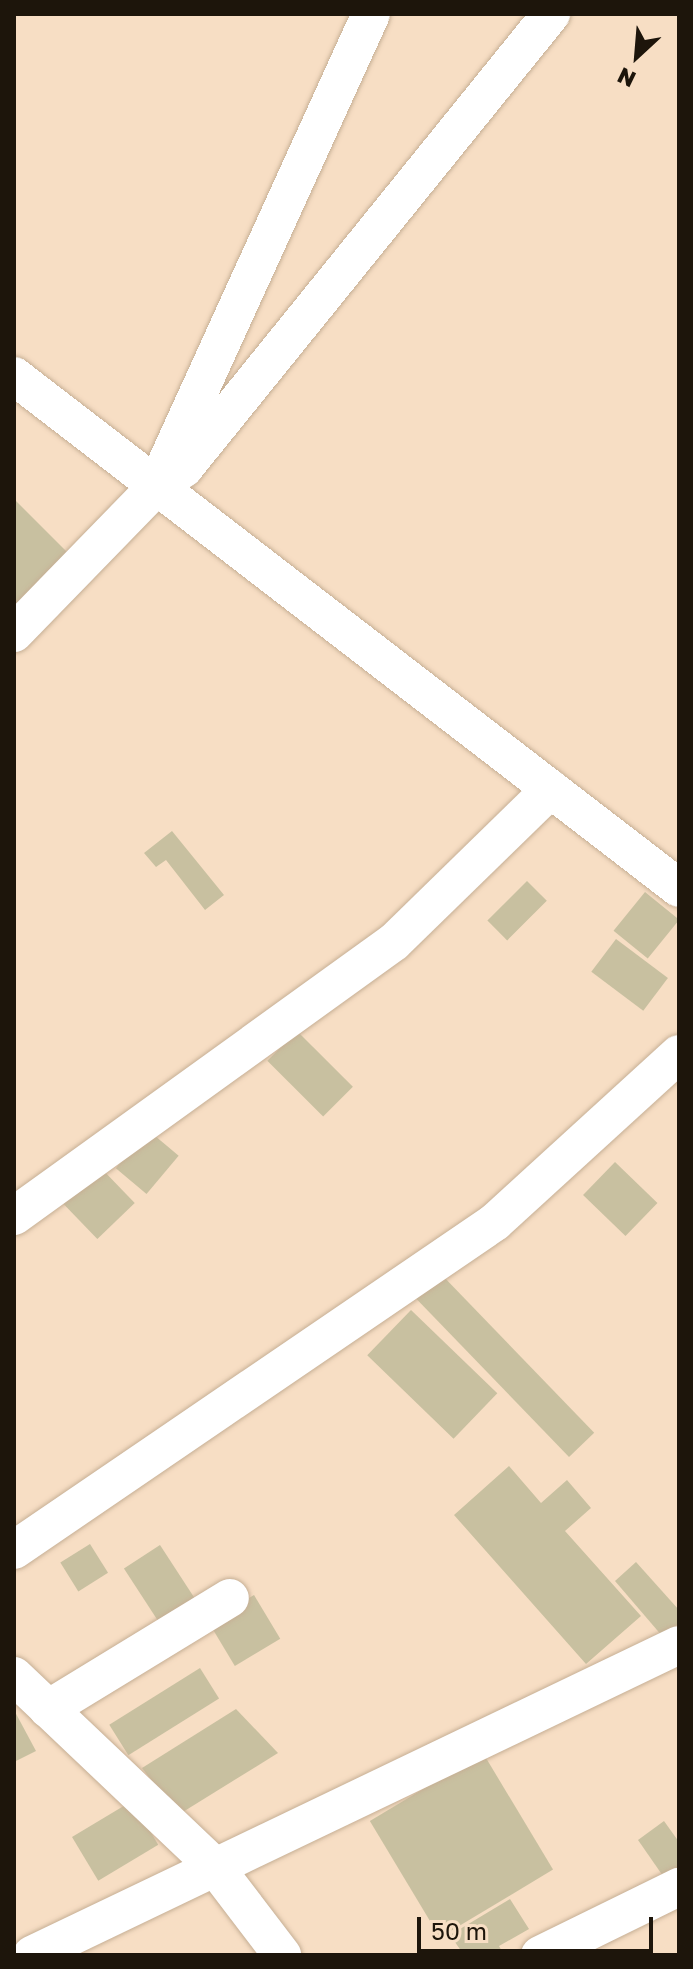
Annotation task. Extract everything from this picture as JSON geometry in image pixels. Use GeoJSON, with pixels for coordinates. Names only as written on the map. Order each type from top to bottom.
{"type":"FeatureCollection","features":[{"type":"Feature","properties":{"kind":"street"},"geometry":{"type":"LineString","coordinates":[[156,487],[371,14]]}},
{"type":"Feature","properties":{"kind":"street"},"geometry":{"type":"LineString","coordinates":[[14,633],[156,487],[184,468],[551,14]]}},
{"type":"Feature","properties":{"kind":"street"},"geometry":{"type":"LineString","coordinates":[[14,376],[679,888]]}},
{"type":"Feature","properties":{"kind":"street"},"geometry":{"type":"LineString","coordinates":[[14,1216],[394,942],[551,789]]}},
{"type":"Feature","properties":{"kind":"street"},"geometry":{"type":"LineString","coordinates":[[14,1550],[495,1222],[679,1054]]}},
{"type":"Feature","properties":{"kind":"street"},"geometry":{"type":"LineString","coordinates":[[48,1709],[230,1598]]}},
{"type":"Feature","properties":{"kind":"street"},"geometry":{"type":"LineString","coordinates":[[32,1955],[679,1645]]}},
{"type":"Feature","properties":{"kind":"street"},"geometry":{"type":"LineString","coordinates":[[14,1676],[215,1867],[282,1955]]}},
{"type":"Feature","properties":{"kind":"street"},"geometry":{"type":"LineString","coordinates":[[540,1955],[679,1887]]}},
{"type":"Feature","properties":{"kind":"building"},"geometry":{"type":"Polygon","coordinates":[[[14,499],[69,554],[14,609],[14,499]]]}},
{"type":"Feature","properties":{"kind":"building"},"geometry":{"type":"Polygon","coordinates":[[[172,831],[224,895],[205,910],[166,860],[156,867],[144,853],[172,831]]]}},
{"type":"Feature","properties":{"kind":"building"},"geometry":{"type":"Polygon","coordinates":[[[527,881],[547,901],[507,940],[487,921],[527,881]]]}},
{"type":"Feature","properties":{"kind":"building"},"geometry":{"type":"Polygon","coordinates":[[[645,892],[679,920],[648,959],[614,931],[645,892]]]}},
{"type":"Feature","properties":{"kind":"building"},"geometry":{"type":"Polygon","coordinates":[[[616,939],[668,978],[643,1011],[591,972],[616,939]]]}},
{"type":"Feature","properties":{"kind":"building"},"geometry":{"type":"Polygon","coordinates":[[[297,1031],[353,1087],[323,1117],[267,1061],[297,1031]]]}},
{"type":"Feature","properties":{"kind":"building"},"geometry":{"type":"Polygon","coordinates":[[[148,1130],[179,1156],[147,1194],[116,1168],[148,1130]]]}},
{"type":"Feature","properties":{"kind":"building"},"geometry":{"type":"Polygon","coordinates":[[[615,1162],[657,1203],[625,1236],[583,1195],[615,1162]]]}},
{"type":"Feature","properties":{"kind":"building"},"geometry":{"type":"Polygon","coordinates":[[[100,1167],[135,1203],[97,1239],[63,1203],[100,1167]]]}},
{"type":"Feature","properties":{"kind":"building"},"geometry":{"type":"Polygon","coordinates":[[[440,1273],[594,1433],[569,1457],[415,1297],[440,1273]]]}},
{"type":"Feature","properties":{"kind":"building"},"geometry":{"type":"Polygon","coordinates":[[[411,1310],[497,1393],[454,1439],[367,1355],[411,1310]]]}},
{"type":"Feature","properties":{"kind":"building"},"geometry":{"type":"Polygon","coordinates":[[[509,1466],[541,1503],[567,1480],[591,1508],[565,1531],[641,1616],[586,1664],[454,1515],[509,1466]]]}},
{"type":"Feature","properties":{"kind":"building"},"geometry":{"type":"Polygon","coordinates":[[[90,1544],[108,1573],[78,1591],[60,1563],[90,1544]]]}},
{"type":"Feature","properties":{"kind":"building"},"geometry":{"type":"Polygon","coordinates":[[[160,1545],[198,1603],[162,1626],[124,1568],[160,1545]]]}},
{"type":"Feature","properties":{"kind":"building"},"geometry":{"type":"Polygon","coordinates":[[[636,1562],[679,1610],[679,1623],[663,1637],[615,1581],[636,1562]]]}},
{"type":"Feature","properties":{"kind":"building"},"geometry":{"type":"Polygon","coordinates":[[[254,1595],[280,1639],[235,1666],[209,1622],[254,1595]]]}},
{"type":"Feature","properties":{"kind":"building"},"geometry":{"type":"Polygon","coordinates":[[[200,1668],[219,1699],[128,1755],[109,1725],[200,1668]]]}},
{"type":"Feature","properties":{"kind":"building"},"geometry":{"type":"Polygon","coordinates":[[[236,1709],[278,1753],[178,1815],[142,1768],[236,1709]]]}},
{"type":"Feature","properties":{"kind":"building"},"geometry":{"type":"Polygon","coordinates":[[[14,1710],[36,1751],[14,1762],[14,1710]]]}},
{"type":"Feature","properties":{"kind":"building"},"geometry":{"type":"Polygon","coordinates":[[[483,1753],[553,1870],[440,1938],[370,1821],[483,1753]]]}},
{"type":"Feature","properties":{"kind":"building"},"geometry":{"type":"Polygon","coordinates":[[[132,1801],[158,1845],[98,1881],[72,1837],[132,1801]]]}},
{"type":"Feature","properties":{"kind":"building"},"geometry":{"type":"Polygon","coordinates":[[[664,1821],[679,1842],[679,1884],[672,1889],[638,1840],[664,1821]]]}},
{"type":"Feature","properties":{"kind":"building"},"geometry":{"type":"Polygon","coordinates":[[[510,1899],[529,1929],[499,1946],[504,1955],[464,1955],[450,1935],[510,1899]]]}}]}
